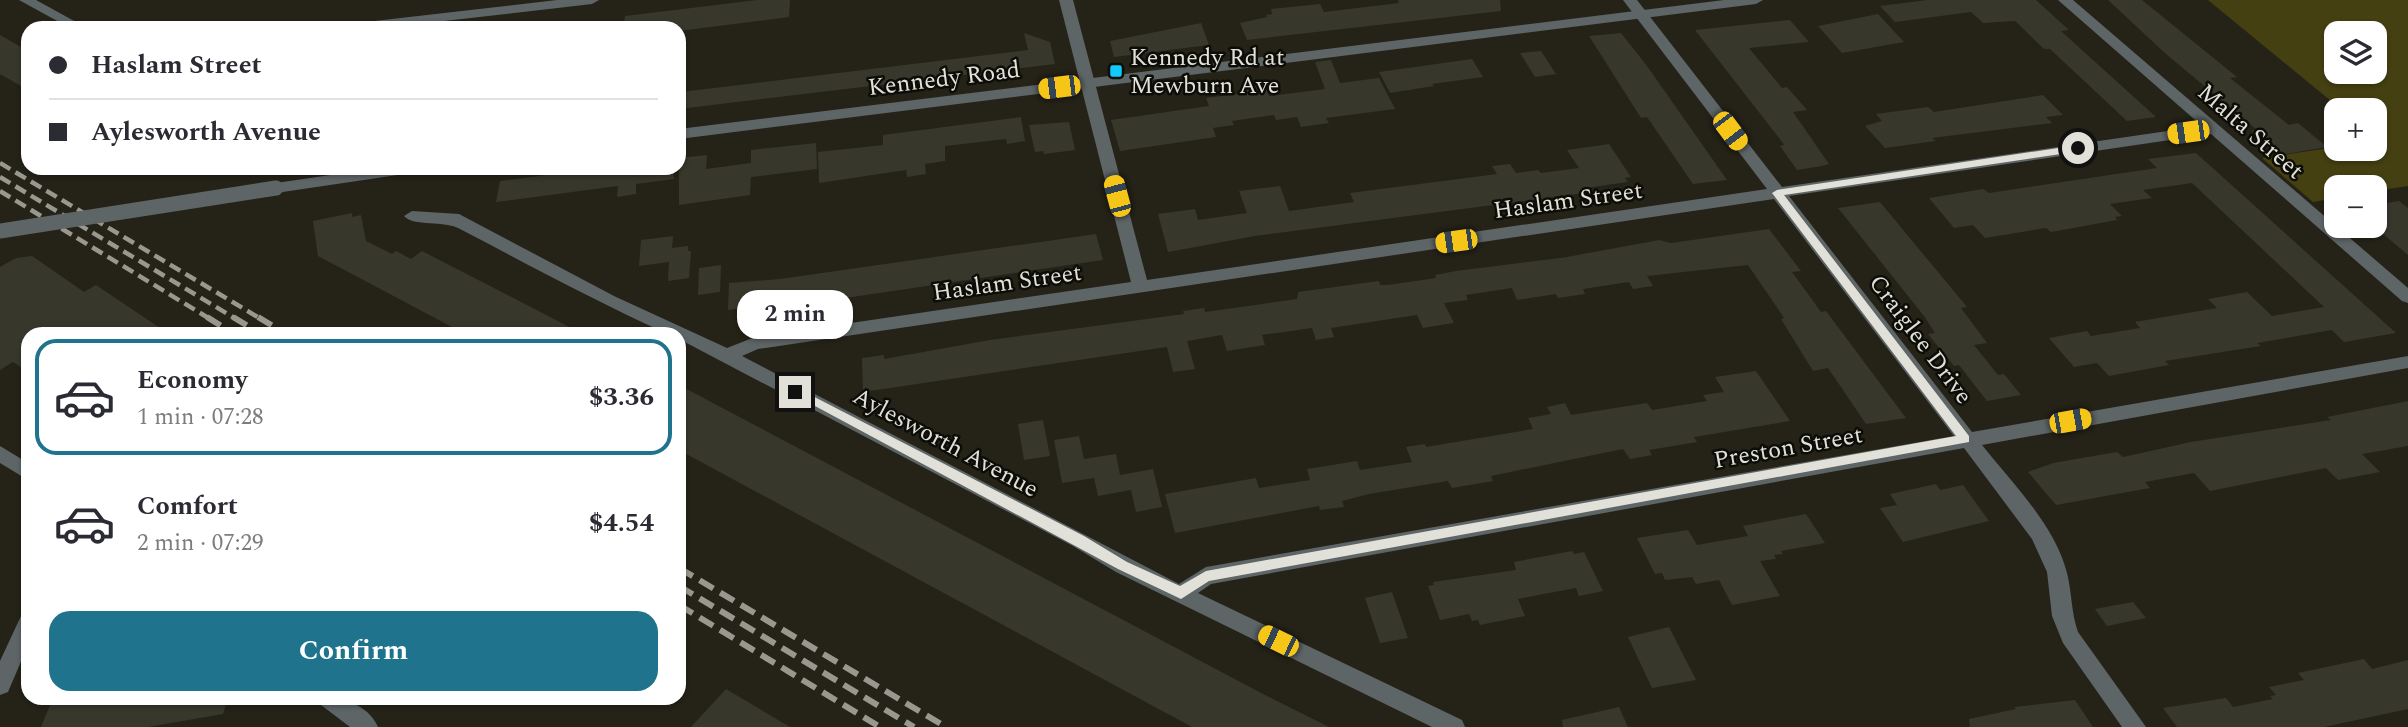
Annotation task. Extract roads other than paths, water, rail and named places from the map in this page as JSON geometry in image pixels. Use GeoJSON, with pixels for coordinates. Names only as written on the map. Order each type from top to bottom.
{"type":"FeatureCollection","features":[{"type":"Feature","properties":{"kind":"street"},"geometry":{"type":"LineString","coordinates":[[26,0],[66,21]]}},
{"type":"Feature","properties":{"kind":"street"},"geometry":{"type":"LineString","coordinates":[[391,21],[483,6],[592,0]]}},
{"type":"Feature","properties":{"kind":"street"},"geometry":{"type":"LineString","coordinates":[[1066,0],[1141,288]]}},
{"type":"Feature","properties":{"kind":"street","name":"Craiglee Drive"},"geometry":{"type":"LineString","coordinates":[[1630,0],[2040,534],[2057,572],[2062,616],[2070,637],[2135,727]]}},
{"type":"Feature","properties":{"kind":"street","name":"Kennedy Road"},"geometry":{"type":"LineString","coordinates":[[686,133],[1756,0]]}},
{"type":"Feature","properties":{"kind":"street","name":"Malta Street"},"geometry":{"type":"LineString","coordinates":[[2065,0],[2408,297]]}},
{"type":"Feature","properties":{"kind":"street","name":"Haslam Street"},"geometry":{"type":"LineString","coordinates":[[725,356],[755,343],[2213,129]]}},
{"type":"Feature","properties":{"kind":"street"},"geometry":{"type":"LineString","coordinates":[[0,231],[364,175]]}},
{"type":"Feature","properties":{"kind":"street","name":"Aylesworth Avenue"},"geometry":{"type":"LineString","coordinates":[[412,216],[453,218],[664,327]]}},
{"type":"Feature","properties":{"kind":"street","name":"Aylesworth Avenue"},"geometry":{"type":"LineString","coordinates":[[686,337],[1080,540],[1123,566],[1454,727]]}},
{"type":"Feature","properties":{"kind":"street","name":"Preston Street"},"geometry":{"type":"LineString","coordinates":[[1181,593],[1206,576],[2408,362]]}},
{"type":"Feature","properties":{"kind":"street"},"geometry":{"type":"LineString","coordinates":[[0,453],[21,468]]}},
{"type":"Feature","properties":{"kind":"street"},"geometry":{"type":"LineString","coordinates":[[0,685],[21,638]]}},
{"type":"Feature","properties":{"kind":"street"},"geometry":{"type":"LineString","coordinates":[[338,705],[367,727]]}},
{"type":"Feature","properties":{"kind":"railway"},"geometry":{"type":"LineString","coordinates":[[0,163],[261,319]]}},
{"type":"Feature","properties":{"kind":"railway"},"geometry":{"type":"LineString","coordinates":[[0,177],[236,319]]}},
{"type":"Feature","properties":{"kind":"railway"},"geometry":{"type":"LineString","coordinates":[[0,191],[210,319]]}},
{"type":"Feature","properties":{"kind":"railway"},"geometry":{"type":"LineString","coordinates":[[207,317],[223,327]]}},
{"type":"Feature","properties":{"kind":"railway"},"geometry":{"type":"LineString","coordinates":[[233,317],[249,327]]}},
{"type":"Feature","properties":{"kind":"railway"},"geometry":{"type":"LineString","coordinates":[[258,317],[274,327]]}},
{"type":"Feature","properties":{"kind":"railway"},"geometry":{"type":"LineString","coordinates":[[686,572],[946,727]]}},
{"type":"Feature","properties":{"kind":"railway"},"geometry":{"type":"LineString","coordinates":[[686,590],[914,727]]}},
{"type":"Feature","properties":{"kind":"railway"},"geometry":{"type":"LineString","coordinates":[[686,609],[880,727]]}},
{"type":"Feature","properties":{"kind":"place","name":"Kennedy Rd at Mewburn Ave"},"geometry":{"type":"Point","coordinates":[1116,71]}}]}
